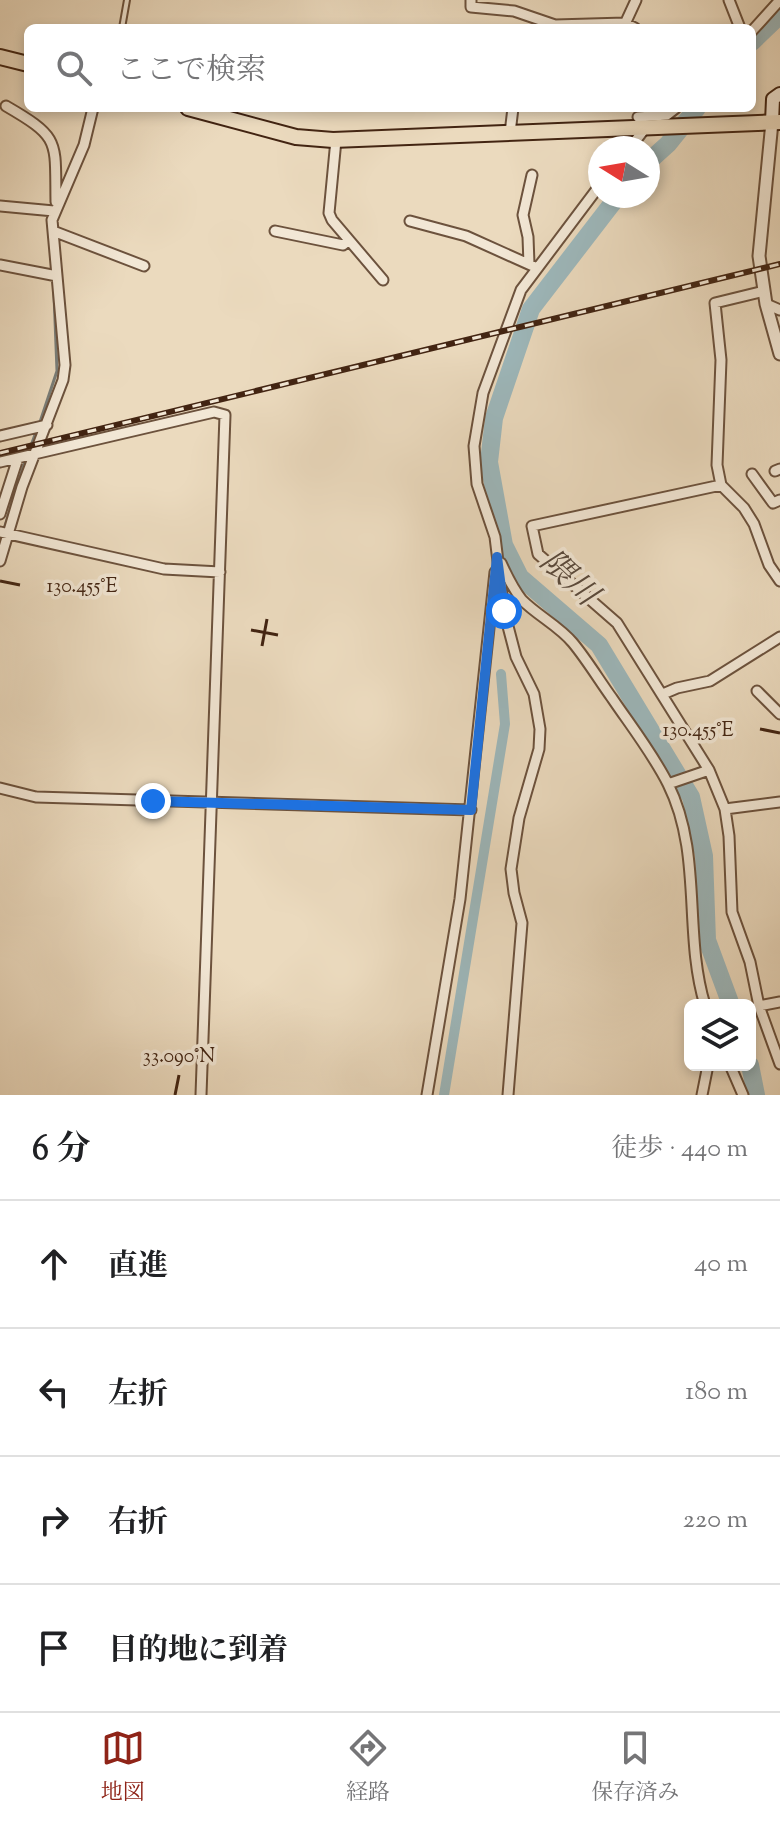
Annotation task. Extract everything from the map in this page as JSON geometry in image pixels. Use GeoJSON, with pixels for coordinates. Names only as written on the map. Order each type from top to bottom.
{"type":"FeatureCollection","features":[{"type":"Feature","properties":{"kind":"highway"},"geometry":{"type":"LineString","coordinates":[[0,57],[24,63]]}},
{"type":"Feature","properties":{"kind":"highway"},"geometry":{"type":"LineString","coordinates":[[203,112],[296,137],[336,140],[510,133],[641,121],[711,124],[776,122]]}},
{"type":"Feature","properties":{"kind":"main road"},"geometry":{"type":"LineString","coordinates":[[776,122],[773,99],[780,94]]}},
{"type":"Feature","properties":{"kind":"street"},"geometry":{"type":"LineString","coordinates":[[471,0],[471,7],[514,11],[552,24]]}},
{"type":"Feature","properties":{"kind":"street"},"geometry":{"type":"LineString","coordinates":[[629,24],[636,0]]}},
{"type":"Feature","properties":{"kind":"street"},"geometry":{"type":"LineString","coordinates":[[729,0],[738,24]]}},
{"type":"Feature","properties":{"kind":"street"},"geometry":{"type":"LineString","coordinates":[[756,27],[780,0]]}},
{"type":"Feature","properties":{"kind":"street"},"geometry":{"type":"LineString","coordinates":[[0,561],[4,533],[47,425],[65,365],[53,231],[54,149],[42,127],[6,106]]}},
{"type":"Feature","properties":{"kind":"street"},"geometry":{"type":"LineString","coordinates":[[55,208],[84,145],[92,112]]}},
{"type":"Feature","properties":{"kind":"street"},"geometry":{"type":"LineString","coordinates":[[510,133],[513,112]]}},
{"type":"Feature","properties":{"kind":"street"},"geometry":{"type":"LineString","coordinates":[[641,121],[671,112]]}},
{"type":"Feature","properties":{"kind":"street"},"geometry":{"type":"LineString","coordinates":[[776,122],[765,178],[759,256],[766,304],[780,354]]}},
{"type":"Feature","properties":{"kind":"street"},"geometry":{"type":"LineString","coordinates":[[336,140],[329,213],[383,280]]}},
{"type":"Feature","properties":{"kind":"street"},"geometry":{"type":"LineString","coordinates":[[532,175],[523,215],[532,266]]}},
{"type":"Feature","properties":{"kind":"street"},"geometry":{"type":"LineString","coordinates":[[765,178],[780,179]]}},
{"type":"Feature","properties":{"kind":"street"},"geometry":{"type":"LineString","coordinates":[[508,1095],[522,923],[511,869],[519,818],[539,749],[540,729],[534,694],[516,657],[504,611],[495,537],[473,465],[474,446],[483,393],[513,307],[532,266],[588,199]]}},
{"type":"Feature","properties":{"kind":"street"},"geometry":{"type":"LineString","coordinates":[[0,206],[55,208]]}},
{"type":"Feature","properties":{"kind":"street"},"geometry":{"type":"LineString","coordinates":[[410,221],[466,236],[532,266]]}},
{"type":"Feature","properties":{"kind":"street"},"geometry":{"type":"LineString","coordinates":[[53,231],[144,266]]}},
{"type":"Feature","properties":{"kind":"street"},"geometry":{"type":"LineString","coordinates":[[275,231],[343,245],[349,240]]}},
{"type":"Feature","properties":{"kind":"street"},"geometry":{"type":"LineString","coordinates":[[0,265],[57,276]]}},
{"type":"Feature","properties":{"kind":"street"},"geometry":{"type":"LineString","coordinates":[[764,291],[715,303],[721,360],[716,456],[721,485],[744,508],[754,524],[769,565],[780,581]]}},
{"type":"Feature","properties":{"kind":"street"},"geometry":{"type":"LineString","coordinates":[[766,304],[780,310]]}},
{"type":"Feature","properties":{"kind":"street"},"geometry":{"type":"LineString","coordinates":[[0,462],[214,412],[225,415],[201,1095]]}},
{"type":"Feature","properties":{"kind":"street"},"geometry":{"type":"LineString","coordinates":[[0,436],[47,425]]}},
{"type":"Feature","properties":{"kind":"street"},"geometry":{"type":"LineString","coordinates":[[0,514],[18,458]]}},
{"type":"Feature","properties":{"kind":"street"},"geometry":{"type":"LineString","coordinates":[[752,474],[773,503],[780,500]]}},
{"type":"Feature","properties":{"kind":"street"},"geometry":{"type":"LineString","coordinates":[[721,485],[532,526],[538,554],[617,623],[709,770],[725,809],[732,912],[750,962],[759,1006],[780,1064]]}},
{"type":"Feature","properties":{"kind":"street"},"geometry":{"type":"LineString","coordinates":[[4,533],[164,569],[220,572]]}},
{"type":"Feature","properties":{"kind":"street"},"geometry":{"type":"LineString","coordinates":[[497,557],[515,591],[575,644],[672,783],[688,848],[693,887],[696,971],[703,999]]}},
{"type":"Feature","properties":{"kind":"street"},"geometry":{"type":"LineString","coordinates":[[427,1095],[456,924],[471,810],[497,557]]}},
{"type":"Feature","properties":{"kind":"street"},"geometry":{"type":"LineString","coordinates":[[663,694],[710,681],[780,637]]}},
{"type":"Feature","properties":{"kind":"street"},"geometry":{"type":"LineString","coordinates":[[757,691],[780,714]]}},
{"type":"Feature","properties":{"kind":"street"},"geometry":{"type":"LineString","coordinates":[[672,783],[709,770]]}},
{"type":"Feature","properties":{"kind":"street"},"geometry":{"type":"LineString","coordinates":[[0,788],[36,797],[471,810]]}},
{"type":"Feature","properties":{"kind":"street"},"geometry":{"type":"LineString","coordinates":[[725,809],[780,802]]}},
{"type":"Feature","properties":{"kind":"street"},"geometry":{"type":"LineString","coordinates":[[759,1006],[780,1002]]}},
{"type":"Feature","properties":{"kind":"street"},"geometry":{"type":"LineString","coordinates":[[702,1095],[707,1071]]}},
{"type":"Feature","properties":{"kind":"street"},"geometry":{"type":"LineString","coordinates":[[733,1071],[743,1095]]}},
{"type":"Feature","properties":{"kind":"lane"},"geometry":{"type":"LineString","coordinates":[[123,24],[127,0]]}},
{"type":"Feature","properties":{"kind":"waterway","name":"隈川"},"geometry":{"type":"LineString","coordinates":[[756,38],[780,15]]}},
{"type":"Feature","properties":{"kind":"waterway","name":"隈川"},"geometry":{"type":"LineString","coordinates":[[660,151],[694,112]]}},
{"type":"Feature","properties":{"kind":"waterway","name":"隈川"},"geometry":{"type":"LineString","coordinates":[[609,208],[531,309],[494,418],[489,462],[504,545],[520,577],[599,645],[691,797],[704,856],[707,940],[729,999]]}},
{"type":"Feature","properties":{"kind":"waterway"},"geometry":{"type":"LineString","coordinates":[[39,425],[57,371],[54,294]]}},
{"type":"Feature","properties":{"kind":"waterway"},"geometry":{"type":"LineString","coordinates":[[29,451],[36,432]]}},
{"type":"Feature","properties":{"kind":"waterway"},"geometry":{"type":"LineString","coordinates":[[0,542],[26,458]]}},
{"type":"Feature","properties":{"kind":"waterway"},"geometry":{"type":"LineString","coordinates":[[444,1095],[505,724],[501,674]]}},
{"type":"Feature","properties":{"kind":"waterway","name":"隈川"},"geometry":{"type":"LineString","coordinates":[[751,1071],[756,1095]]}},
{"type":"Feature","properties":{"kind":"railway"},"geometry":{"type":"LineString","coordinates":[[0,453],[780,264]]}},
{"type":"Feature","properties":{"kind":"route"},"geometry":{"type":"LineString","coordinates":[[153,801],[471,810],[497,557],[504,611]]}}]}
